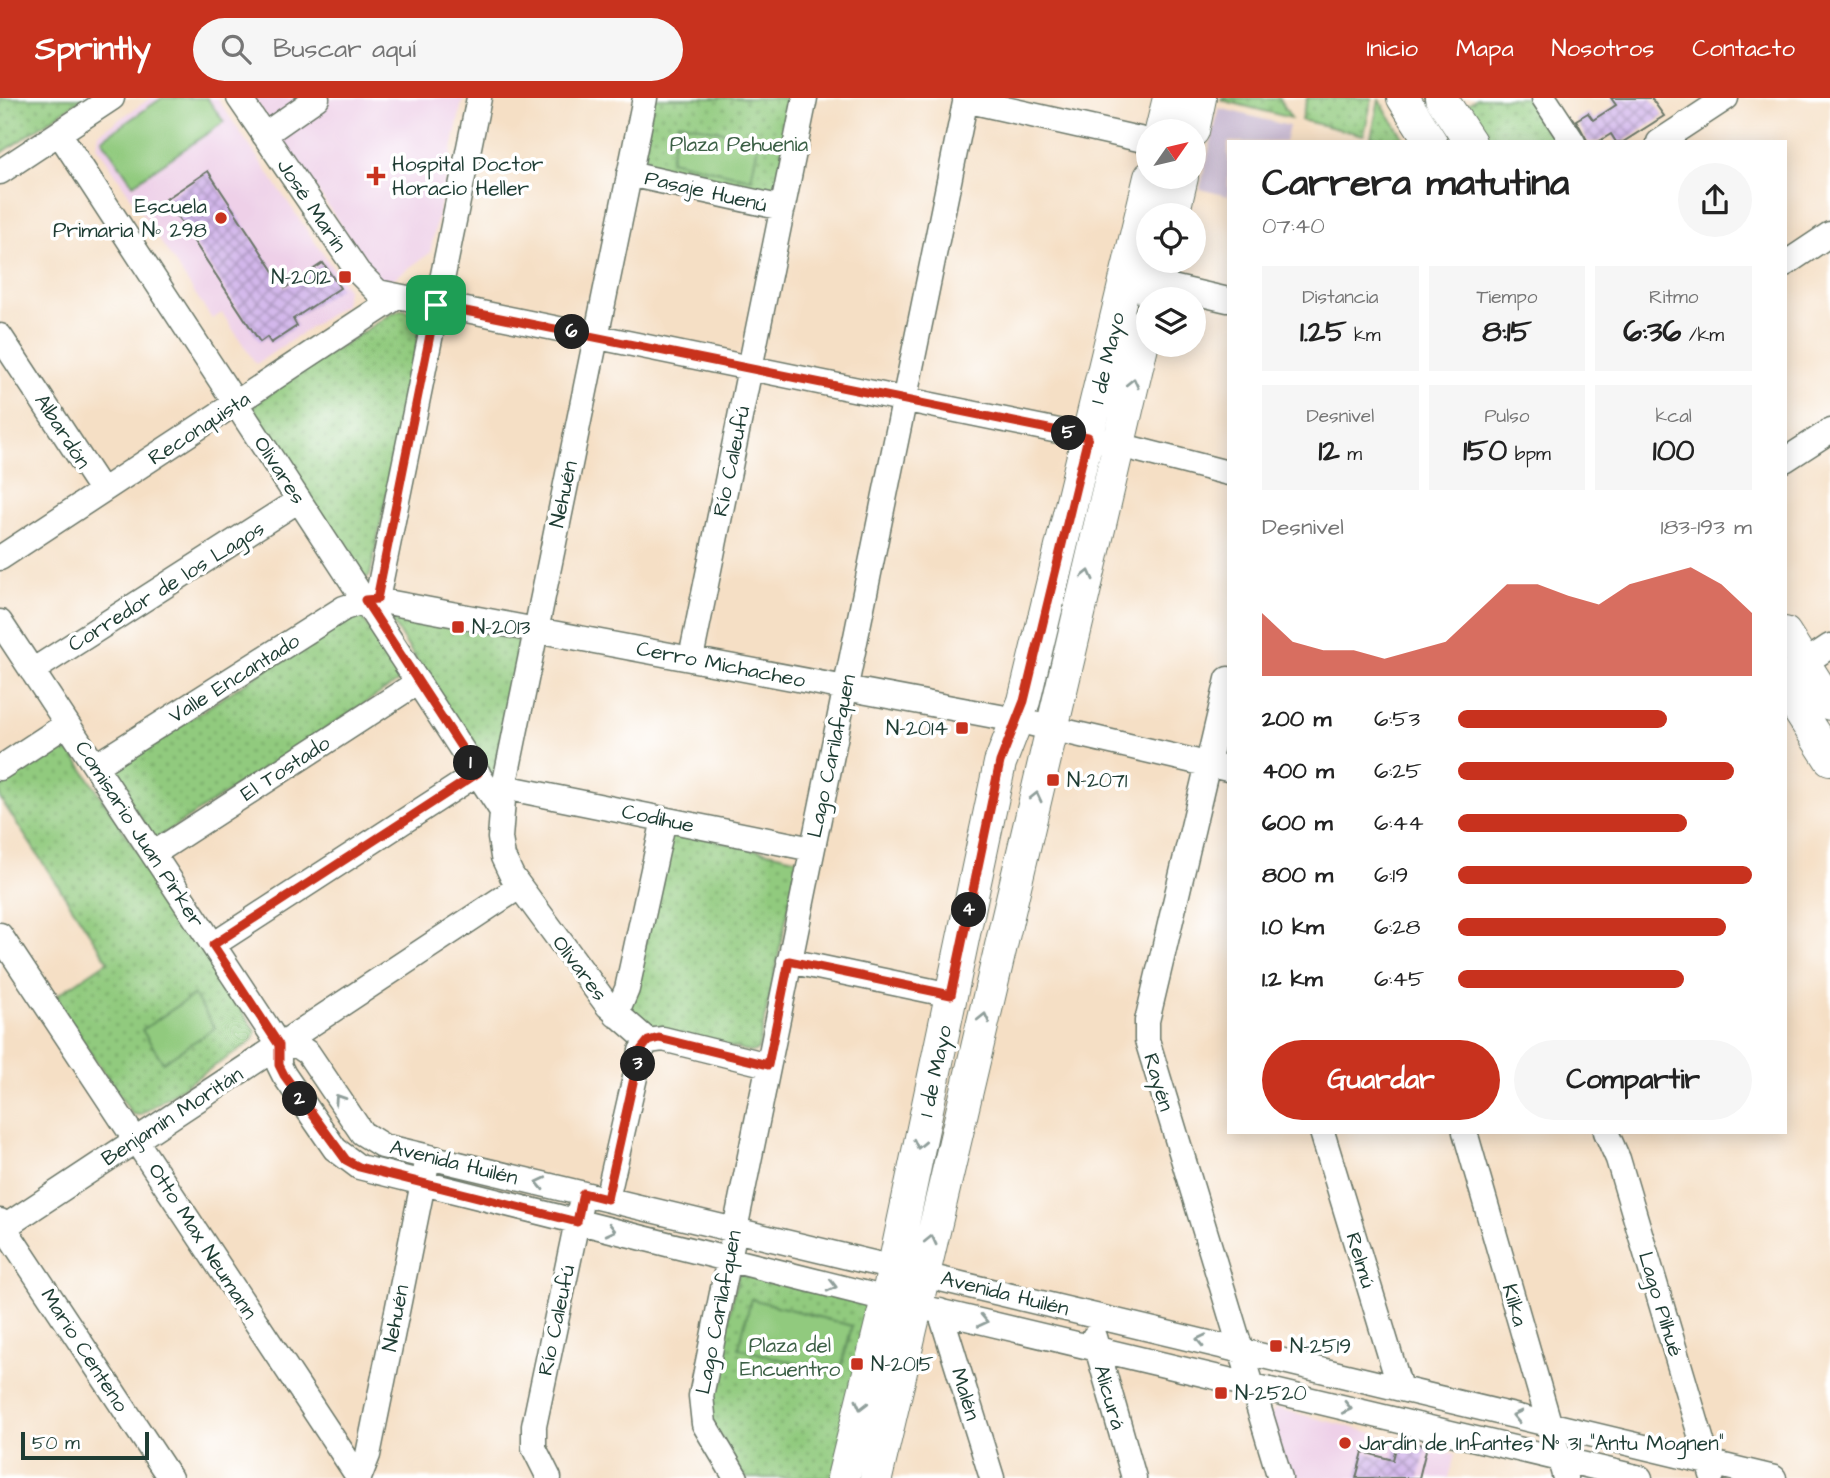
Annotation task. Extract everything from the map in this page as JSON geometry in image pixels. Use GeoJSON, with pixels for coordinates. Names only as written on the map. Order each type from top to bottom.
{"type":"FeatureCollection","features":[{"type":"Feature","properties":{"kind":"main road"},"geometry":{"type":"LineString","coordinates":[[1164,119],[1169,98]]}},
{"type":"Feature","properties":{"kind":"main road"},"geometry":{"type":"LineString","coordinates":[[1195,119],[1200,98]]}},
{"type":"Feature","properties":{"kind":"main road"},"geometry":{"type":"LineString","coordinates":[[1403,98],[1430,140]]}},
{"type":"Feature","properties":{"kind":"main road"},"geometry":{"type":"LineString","coordinates":[[1446,100],[1468,140]]}},
{"type":"Feature","properties":{"kind":"main road","name":"1 de Mayo"},"geometry":{"type":"LineString","coordinates":[[914,1305],[893,1267],[1000,762],[1024,701],[1088,437],[1149,280],[1150,189]]}},
{"type":"Feature","properties":{"kind":"main road","name":"1 de Mayo"},"geometry":{"type":"LineString","coordinates":[[876,1478],[914,1305],[1139,357]]}},
{"type":"Feature","properties":{"kind":"main road"},"geometry":{"type":"LineString","coordinates":[[1787,637],[1806,662],[1830,704]]}},
{"type":"Feature","properties":{"kind":"main road"},"geometry":{"type":"LineString","coordinates":[[1787,692],[1830,759]]}},
{"type":"Feature","properties":{"kind":"main road","name":"1 de Mayo"},"geometry":{"type":"LineString","coordinates":[[843,1478],[914,1305]]}},
{"type":"Feature","properties":{"kind":"street"},"geometry":{"type":"LineString","coordinates":[[0,172],[112,98]]}},
{"type":"Feature","properties":{"kind":"street","name":"José Marín"},"geometry":{"type":"LineString","coordinates":[[239,98],[363,279],[378,292],[1088,437],[1118,447],[1227,473]]}},
{"type":"Feature","properties":{"kind":"street"},"geometry":{"type":"LineString","coordinates":[[264,135],[317,98]]}},
{"type":"Feature","properties":{"kind":"street"},"geometry":{"type":"LineString","coordinates":[[371,599],[479,98]]}},
{"type":"Feature","properties":{"kind":"street","name":"Nehuén"},"geometry":{"type":"LineString","coordinates":[[519,887],[503,857],[502,797],[645,98]]}},
{"type":"Feature","properties":{"kind":"street","name":"Río Caleufú"},"geometry":{"type":"LineString","coordinates":[[691,659],[805,98]]}},
{"type":"Feature","properties":{"kind":"street"},"geometry":{"type":"LineString","coordinates":[[1544,98],[1572,140]]}},
{"type":"Feature","properties":{"kind":"street"},"geometry":{"type":"LineString","coordinates":[[1662,140],[1726,98]]}},
{"type":"Feature","properties":{"kind":"street"},"geometry":{"type":"LineString","coordinates":[[965,99],[1136,138]]}},
{"type":"Feature","properties":{"kind":"street","name":"Lago Carilafquen"},"geometry":{"type":"LineString","coordinates":[[736,1478],[709,1434],[701,1415],[701,1396],[965,99]]}},
{"type":"Feature","properties":{"kind":"street","name":"Olivares"},"geometry":{"type":"LineString","coordinates":[[59,133],[299,500],[371,599],[418,682],[478,773],[502,797]]}},
{"type":"Feature","properties":{"kind":"street","name":"Pasaje Huenú"},"geometry":{"type":"LineString","coordinates":[[629,174],[783,208]]}},
{"type":"Feature","properties":{"kind":"street"},"geometry":{"type":"LineString","coordinates":[[1787,263],[1830,234]]}},
{"type":"Feature","properties":{"kind":"street"},"geometry":{"type":"LineString","coordinates":[[1149,280],[1227,300]]}},
{"type":"Feature","properties":{"kind":"street","name":"Reconquista"},"geometry":{"type":"LineString","coordinates":[[0,558],[397,297]]}},
{"type":"Feature","properties":{"kind":"street","name":"Albardón"},"geometry":{"type":"LineString","coordinates":[[0,336],[102,491]]}},
{"type":"Feature","properties":{"kind":"street"},"geometry":{"type":"LineString","coordinates":[[1787,459],[1830,431]]}},
{"type":"Feature","properties":{"kind":"street","name":"Corredor de los Lagos"},"geometry":{"type":"LineString","coordinates":[[32,671],[299,500]]}},
{"type":"Feature","properties":{"kind":"street","name":"Cerro Michacheo"},"geometry":{"type":"LineString","coordinates":[[371,599],[1016,720],[1218,767]]}},
{"type":"Feature","properties":{"kind":"street","name":"Valle Encantado"},"geometry":{"type":"LineString","coordinates":[[95,766],[344,608],[371,599]]}},
{"type":"Feature","properties":{"kind":"street","name":"Comisario Juan Pirker"},"geometry":{"type":"LineString","coordinates":[[0,622],[279,1045]]}},
{"type":"Feature","properties":{"kind":"street","name":"El Tostado"},"geometry":{"type":"LineString","coordinates":[[153,854],[418,682]]}},
{"type":"Feature","properties":{"kind":"street","name":"Rayén"},"geometry":{"type":"LineString","coordinates":[[1227,687],[1218,767],[1147,1021],[1147,1040],[1280,1478]]}},
{"type":"Feature","properties":{"kind":"street"},"geometry":{"type":"LineString","coordinates":[[0,768],[67,724]]}},
{"type":"Feature","properties":{"kind":"street"},"geometry":{"type":"LineString","coordinates":[[213,945],[478,773]]}},
{"type":"Feature","properties":{"kind":"street","name":"Codihue"},"geometry":{"type":"LineString","coordinates":[[502,797],[664,819],[811,849]]}},
{"type":"Feature","properties":{"kind":"street"},"geometry":{"type":"LineString","coordinates":[[616,1015],[627,989],[664,819]]}},
{"type":"Feature","properties":{"kind":"street","name":"Olivares"},"geometry":{"type":"LineString","coordinates":[[519,887],[616,1015],[648,1041]]}},
{"type":"Feature","properties":{"kind":"street","name":"Benjamín Moritán"},"geometry":{"type":"LineString","coordinates":[[1,1226],[519,887]]}},
{"type":"Feature","properties":{"kind":"street","name":"Otto Max Neumann"},"geometry":{"type":"LineString","coordinates":[[0,935],[359,1478]]}},
{"type":"Feature","properties":{"kind":"street"},"geometry":{"type":"LineString","coordinates":[[789,961],[951,995]]}},
{"type":"Feature","properties":{"kind":"street"},"geometry":{"type":"LineString","coordinates":[[648,1041],[659,1038],[768,1065]]}},
{"type":"Feature","properties":{"kind":"street","name":"Río Caleufú"},"geometry":{"type":"LineString","coordinates":[[549,1478],[534,1448],[534,1426],[577,1222],[595,1196],[640,1051],[648,1041]]}},
{"type":"Feature","properties":{"kind":"street","name":"Avenida Huilén"},"geometry":{"type":"LineString","coordinates":[[1640,1478],[1563,1469],[1251,1385],[914,1305],[359,1167],[340,1155],[284,1075],[279,1065],[279,1045],[298,1046],[307,1053],[368,1139],[428,1156],[1550,1424],[1711,1470],[1774,1478]]}},
{"type":"Feature","properties":{"kind":"street","name":"Relmú"},"geometry":{"type":"LineString","coordinates":[[1323,1134],[1400,1388]]}},
{"type":"Feature","properties":{"kind":"street","name":"Kilka"},"geometry":{"type":"LineString","coordinates":[[1466,1134],[1563,1469]]}},
{"type":"Feature","properties":{"kind":"street","name":"Lago Pilhué"},"geometry":{"type":"LineString","coordinates":[[1607,1134],[1618,1159],[1711,1470]]}},
{"type":"Feature","properties":{"kind":"street","name":"Nehuén"},"geometry":{"type":"LineString","coordinates":[[359,1478],[368,1455],[428,1156]]}},
{"type":"Feature","properties":{"kind":"street","name":"Mario Centeno"},"geometry":{"type":"LineString","coordinates":[[1,1226],[170,1478]]}},
{"type":"Feature","properties":{"kind":"street","name":"Malén"},"geometry":{"type":"LineString","coordinates":[[914,1305],[992,1478]]}},
{"type":"Feature","properties":{"kind":"street","name":"Alicurá"},"geometry":{"type":"LineString","coordinates":[[1095,1315],[1096,1348],[1134,1478]]}},
{"type":"Feature","properties":{"kind":"shaded area","name":"Escuela Primaria Nº 298"},"geometry":{"type":"Polygon","coordinates":[[[151,98],[217,98],[347,289],[345,304],[256,364],[222,313],[212,319],[97,146],[99,133],[151,98]]]}},
{"type":"Feature","properties":{"kind":"shaded area","name":"Hospital Doctor Horacio Heller"},"geometry":{"type":"Polygon","coordinates":[[[253,98],[463,98],[430,253],[383,286],[253,98]]]}},
{"type":"Feature","properties":{"kind":"shaded area"},"geometry":{"type":"Polygon","coordinates":[[[1219,108],[1289,126],[1286,140],[1227,140],[1227,196],[1200,189],[1206,189],[1206,163],[1219,108]]]}},
{"type":"Feature","properties":{"kind":"shaded area","name":"Jardín de Infantes N° 31 \"Antu Mognen\""},"geometry":{"type":"Polygon","coordinates":[[[1276,1408],[1455,1454],[1449,1478],[1290,1478],[1269,1418],[1276,1408]]]}},
{"type":"Feature","properties":{"kind":"green space"},"geometry":{"type":"Polygon","coordinates":[[[0,98],[83,98],[0,154],[0,98]]]}},
{"type":"Feature","properties":{"kind":"green space"},"geometry":{"type":"Polygon","coordinates":[[[162,98],[207,98],[224,122],[133,184],[102,139],[162,98]]]}},
{"type":"Feature","properties":{"kind":"green space","name":"Plaza Pehuenia"},"geometry":{"type":"Polygon","coordinates":[[[652,98],[797,98],[774,196],[642,167],[652,98]]]}},
{"type":"Feature","properties":{"kind":"green space"},"geometry":{"type":"Polygon","coordinates":[[[1279,98],[1291,118],[1221,100],[1279,98]]]}},
{"type":"Feature","properties":{"kind":"green space"},"geometry":{"type":"Polygon","coordinates":[[[1307,98],[1372,98],[1364,135],[1301,120],[1307,98]]]}},
{"type":"Feature","properties":{"kind":"green space"},"geometry":{"type":"Polygon","coordinates":[[[1477,98],[1533,98],[1561,140],[1485,140],[1463,107],[1477,98]]]}},
{"type":"Feature","properties":{"kind":"green space"},"geometry":{"type":"Polygon","coordinates":[[[1379,100],[1405,140],[1371,137],[1379,100]]]}},
{"type":"Feature","properties":{"kind":"green space"},"geometry":{"type":"Polygon","coordinates":[[[678,122],[759,140],[751,179],[670,160],[678,122]]]}},
{"type":"Feature","properties":{"kind":"green space"},"geometry":{"type":"Polygon","coordinates":[[[403,309],[415,314],[421,325],[370,576],[363,579],[252,410],[257,402],[392,313],[403,309]]]}},
{"type":"Feature","properties":{"kind":"green space"},"geometry":{"type":"Polygon","coordinates":[[[359,613],[400,675],[399,681],[157,838],[153,837],[112,774],[113,770],[348,615],[359,613]]]}},
{"type":"Feature","properties":{"kind":"green space"},"geometry":{"type":"Polygon","coordinates":[[[391,614],[521,641],[494,775],[492,776],[388,616],[391,614]]]}},
{"type":"Feature","properties":{"kind":"green space"},"geometry":{"type":"Polygon","coordinates":[[[59,741],[65,742],[256,1032],[248,1044],[140,1115],[132,1114],[53,998],[108,961],[0,798],[0,776],[59,741]]]}},
{"type":"Feature","properties":{"kind":"green space"},"geometry":{"type":"Polygon","coordinates":[[[675,831],[799,859],[758,1050],[751,1052],[638,1024],[630,1011],[667,841],[675,831]]]}},
{"type":"Feature","properties":{"kind":"green space"},"geometry":{"type":"Polygon","coordinates":[[[194,995],[215,1028],[163,1062],[142,1030],[194,995]]]}},
{"type":"Feature","properties":{"kind":"green space","name":"Plaza del Encuentro"},"geometry":{"type":"Polygon","coordinates":[[[741,1273],[871,1306],[834,1478],[744,1478],[707,1415],[738,1275],[741,1273]]]}},
{"type":"Feature","properties":{"kind":"green space"},"geometry":{"type":"Polygon","coordinates":[[[751,1299],[852,1326],[839,1375],[739,1348],[751,1299]]]}},
{"type":"Feature","properties":{"kind":"building"},"geometry":{"type":"Polygon","coordinates":[[[1611,98],[1651,98],[1664,116],[1626,140],[1615,140],[1611,134],[1601,140],[1587,140],[1576,120],[1588,113],[1593,120],[1616,105],[1611,98]]]}},
{"type":"Feature","properties":{"kind":"building"},"geometry":{"type":"Polygon","coordinates":[[[208,171],[285,288],[323,263],[340,288],[293,319],[297,326],[271,343],[267,337],[260,342],[166,199],[208,171]]]}},
{"type":"Feature","properties":{"kind":"building"},"geometry":{"type":"Polygon","coordinates":[[[1398,1439],[1427,1446],[1419,1478],[1356,1478],[1363,1452],[1393,1460],[1398,1439]]]}},
{"type":"Feature","properties":{"kind":"place","name":"Hospital Doctor Horacio Heller"},"geometry":{"type":"Point","coordinates":[376,176]}},
{"type":"Feature","properties":{"kind":"place","name":"Escuela Primaria Nº 298"},"geometry":{"type":"Point","coordinates":[221,218]}},
{"type":"Feature","properties":{"kind":"place","name":"N-2012"},"geometry":{"type":"Point","coordinates":[345,277]}},
{"type":"Feature","properties":{"kind":"place","name":"N-2013"},"geometry":{"type":"Point","coordinates":[458,627]}},
{"type":"Feature","properties":{"kind":"place","name":"N-2014"},"geometry":{"type":"Point","coordinates":[962,728]}},
{"type":"Feature","properties":{"kind":"place","name":"N-2071"},"geometry":{"type":"Point","coordinates":[1053,780]}},
{"type":"Feature","properties":{"kind":"place","name":"N-2519"},"geometry":{"type":"Point","coordinates":[1276,1346]}},
{"type":"Feature","properties":{"kind":"place","name":"N-2015"},"geometry":{"type":"Point","coordinates":[857,1364]}},
{"type":"Feature","properties":{"kind":"place","name":"N-2520"},"geometry":{"type":"Point","coordinates":[1221,1393]}},
{"type":"Feature","properties":{"kind":"place","name":"Jardín de Infantes N° 31 \"Antu Mognen\""},"geometry":{"type":"Point","coordinates":[1345,1443]}},
{"type":"Feature","properties":{"kind":"route"},"geometry":{"type":"LineString","coordinates":[[436,305],[1088,437],[1024,701],[1000,762],[951,995],[789,961],[768,1065],[659,1038],[648,1041],[640,1051],[607,1199],[583,1193],[577,1222],[359,1167],[346,1160],[335,1150],[284,1075],[279,1065],[279,1045],[213,945],[478,773],[365,600],[377,599],[436,305]]}}]}
